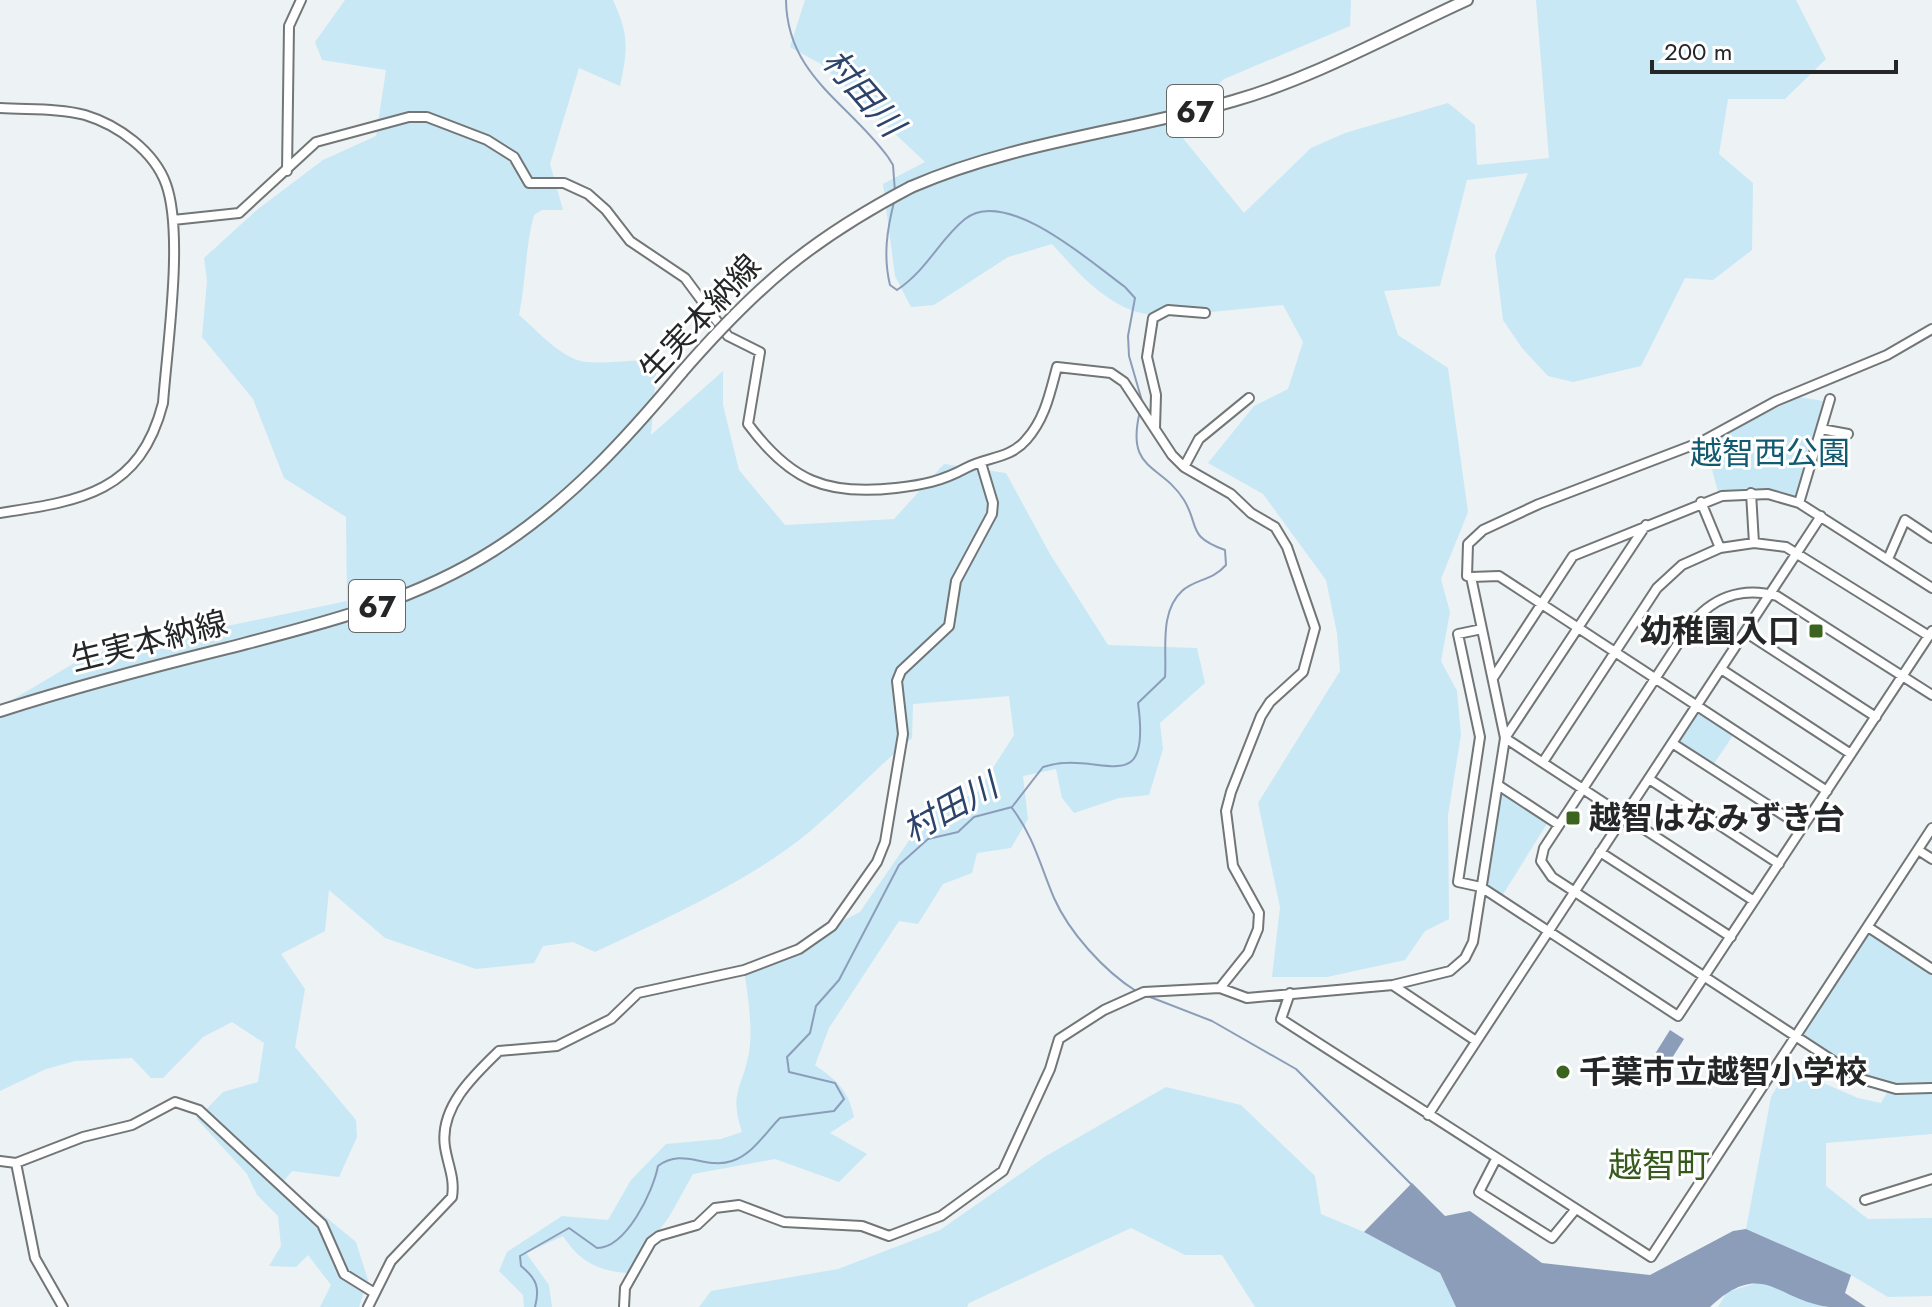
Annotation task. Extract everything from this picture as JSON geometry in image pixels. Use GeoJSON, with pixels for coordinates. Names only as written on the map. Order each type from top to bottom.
{"type":"FeatureCollection","features":[{"type":"Feature","properties":{"kind":"main road","name":"生実本納線"},"geometry":{"type":"LineString","coordinates":[[0,711],[64,690],[311,627],[435,583],[492,551],[560,502],[614,451],[727,320],[794,258],[844,224],[911,187],[972,162],[1251,95],[1467,0]]}},
{"type":"Feature","properties":{"kind":"street"},"geometry":{"type":"LineString","coordinates":[[287,171],[289,26],[301,0]]}},
{"type":"Feature","properties":{"kind":"street"},"geometry":{"type":"LineString","coordinates":[[0,108],[83,115],[115,128],[144,150],[166,183],[173,220],[163,403],[157,428],[146,447],[122,477],[105,489],[66,503],[0,513]]}},
{"type":"Feature","properties":{"kind":"street"},"geometry":{"type":"LineString","coordinates":[[173,220],[239,213],[316,142],[409,117],[427,117],[487,140],[514,157],[529,183],[564,183],[595,199],[630,241],[685,278],[728,336],[760,352],[748,424],[777,458],[829,489],[868,492],[934,483],[1002,457],[1025,442],[1043,417],[1057,367],[1111,373],[1124,382],[1184,467],[1231,494],[1281,534],[1315,628],[1303,672],[1265,709],[1231,792],[1226,811],[1233,866],[1259,913],[1258,929],[1248,953],[1220,988]]}},
{"type":"Feature","properties":{"kind":"street"},"geometry":{"type":"LineString","coordinates":[[1153,426],[1156,395],[1147,357],[1153,318],[1168,310],[1205,313]]}},
{"type":"Feature","properties":{"kind":"street"},"geometry":{"type":"LineString","coordinates":[[1827,791],[1499,576],[1467,576],[1465,559],[1468,544],[1483,530],[1525,510],[1710,438],[1776,401],[1887,355],[1932,329]]}},
{"type":"Feature","properties":{"kind":"street"},"geometry":{"type":"LineString","coordinates":[[1184,467],[1199,439],[1249,398]]}},
{"type":"Feature","properties":{"kind":"street"},"geometry":{"type":"LineString","coordinates":[[1799,503],[1830,399]]}},
{"type":"Feature","properties":{"kind":"street"},"geometry":{"type":"LineString","coordinates":[[1821,429],[1848,434]]}},
{"type":"Feature","properties":{"kind":"street"},"geometry":{"type":"LineString","coordinates":[[368,1307],[391,1261],[452,1197],[454,1182],[444,1139],[447,1115],[463,1091],[499,1051],[557,1046],[611,1019],[638,993],[744,970],[799,949],[832,926],[877,862],[885,842],[903,734],[897,681],[901,671],[949,626],[956,581],[992,514],[993,503],[981,463]]}},
{"type":"Feature","properties":{"kind":"street"},"geometry":{"type":"LineString","coordinates":[[1751,493],[1754,543]]}},
{"type":"Feature","properties":{"kind":"street"},"geometry":{"type":"LineString","coordinates":[[1493,679],[1573,556],[1701,502],[1751,493],[1799,503],[1932,588]]}},
{"type":"Feature","properties":{"kind":"street"},"geometry":{"type":"LineString","coordinates":[[1701,502],[1720,548]]}},
{"type":"Feature","properties":{"kind":"street"},"geometry":{"type":"LineString","coordinates":[[1428,1115],[1821,516]]}},
{"type":"Feature","properties":{"kind":"street"},"geometry":{"type":"LineString","coordinates":[[1888,559],[1905,520],[1932,538]]}},
{"type":"Feature","properties":{"kind":"street"},"geometry":{"type":"LineString","coordinates":[[1505,738],[1646,525]]}},
{"type":"Feature","properties":{"kind":"street"},"geometry":{"type":"LineString","coordinates":[[1482,629],[1458,634],[1480,737],[1458,882],[1481,887],[1678,1016],[1930,633],[1797,552],[1754,543],[1720,548],[1694,558],[1667,578],[1543,762]]}},
{"type":"Feature","properties":{"kind":"street"},"geometry":{"type":"LineString","coordinates":[[624,1307],[625,1288],[651,1242],[659,1236],[697,1225],[715,1208],[739,1205],[784,1222],[862,1226],[889,1236],[941,1216],[1003,1171],[1050,1069],[1059,1039],[1139,993],[1220,988],[1247,998],[1393,985],[1450,971],[1465,958],[1473,942],[1505,738],[1471,577]]}},
{"type":"Feature","properties":{"kind":"street"},"geometry":{"type":"LineString","coordinates":[[1932,695],[1788,601],[1770,594],[1738,593],[1706,608],[1655,678],[1559,825],[1544,848],[1541,861],[1546,872],[1575,892],[1871,1084],[1896,1089],[1932,1088]]}},
{"type":"Feature","properties":{"kind":"street"},"geometry":{"type":"LineString","coordinates":[[1745,632],[1876,717]]}},
{"type":"Feature","properties":{"kind":"street"},"geometry":{"type":"LineString","coordinates":[[1721,669],[1851,754]]}},
{"type":"Feature","properties":{"kind":"street"},"geometry":{"type":"LineString","coordinates":[[1505,738],[1754,901]]}},
{"type":"Feature","properties":{"kind":"street"},"geometry":{"type":"LineString","coordinates":[[1672,743],[1802,827]]}},
{"type":"Feature","properties":{"kind":"street"},"geometry":{"type":"LineString","coordinates":[[1649,779],[1779,864]]}},
{"type":"Feature","properties":{"kind":"street"},"geometry":{"type":"LineString","coordinates":[[1498,785],[1559,825]]}},
{"type":"Feature","properties":{"kind":"street"},"geometry":{"type":"LineString","coordinates":[[1290,993],[1281,1019],[1651,1257],[1932,828]]}},
{"type":"Feature","properties":{"kind":"street"},"geometry":{"type":"LineString","coordinates":[[1918,850],[1932,859]]}},
{"type":"Feature","properties":{"kind":"street"},"geometry":{"type":"LineString","coordinates":[[1600,852],[1731,937]]}},
{"type":"Feature","properties":{"kind":"street"},"geometry":{"type":"LineString","coordinates":[[1868,927],[1932,969]]}},
{"type":"Feature","properties":{"kind":"street"},"geometry":{"type":"LineString","coordinates":[[1393,985],[1476,1041]]}},
{"type":"Feature","properties":{"kind":"street"},"geometry":{"type":"LineString","coordinates":[[0,1161],[16,1163],[83,1137],[132,1125],[163,1107],[183,1101],[199,1110],[322,1224],[344,1274],[373,1292]]}},
{"type":"Feature","properties":{"kind":"street"},"geometry":{"type":"LineString","coordinates":[[1496,1159],[1479,1192],[1552,1238],[1575,1210]]}},
{"type":"Feature","properties":{"kind":"street"},"geometry":{"type":"LineString","coordinates":[[16,1163],[35,1258],[63,1307]]}},
{"type":"Feature","properties":{"kind":"street"},"geometry":{"type":"LineString","coordinates":[[1865,1200],[1932,1179]]}},
{"type":"Feature","properties":{"kind":"green space"},"geometry":{"type":"Polygon","coordinates":[[[345,0],[613,0],[626,42],[620,86],[579,68],[550,164],[563,210],[542,210],[534,215],[519,315],[559,350],[577,360],[657,361],[651,435],[723,371],[723,405],[739,470],[785,525],[894,519],[944,464],[1006,473],[1050,554],[1108,645],[1197,648],[1205,683],[1160,723],[1163,749],[1149,795],[1119,798],[1074,813],[1062,798],[1056,769],[1023,776],[1028,819],[1011,848],[977,853],[972,873],[943,884],[918,924],[899,921],[829,1028],[815,1065],[840,1086],[854,1117],[830,1133],[867,1154],[839,1182],[775,1159],[693,1174],[669,1217],[627,1273],[590,1263],[563,1236],[526,1253],[549,1285],[552,1307],[524,1307],[523,1295],[499,1271],[507,1252],[562,1216],[608,1220],[631,1180],[666,1144],[721,1139],[742,1132],[737,1099],[749,1053],[750,1033],[744,970],[860,912],[930,810],[977,793],[1014,735],[1009,696],[913,704],[912,738],[785,851],[677,913],[595,952],[573,942],[543,946],[534,963],[476,969],[385,938],[329,890],[325,931],[281,954],[305,989],[295,1047],[356,1120],[357,1137],[339,1177],[292,1171],[283,1182],[356,1242],[368,1280],[359,1307],[320,1307],[331,1285],[308,1255],[296,1267],[269,1266],[281,1246],[278,1216],[257,1195],[247,1174],[197,1119],[223,1092],[258,1082],[264,1043],[232,1022],[203,1037],[163,1078],[151,1078],[132,1058],[75,1061],[46,1069],[0,1091],[0,707],[88,655],[347,601],[346,517],[284,478],[253,399],[202,337],[207,281],[204,258],[258,209],[323,160],[376,136],[386,70],[322,60],[315,42],[345,0]]]}},
{"type":"Feature","properties":{"kind":"green space"},"geometry":{"type":"Polygon","coordinates":[[[805,0],[1351,0],[1350,26],[1224,79],[1173,126],[1244,213],[1311,148],[1345,133],[1448,103],[1475,125],[1477,165],[1549,158],[1536,0],[1796,0],[1826,59],[1785,99],[1728,99],[1719,154],[1753,183],[1752,250],[1713,280],[1685,278],[1641,366],[1573,382],[1548,376],[1522,348],[1503,320],[1495,255],[1528,173],[1467,180],[1440,286],[1384,291],[1398,335],[1448,368],[1468,512],[1441,579],[1450,612],[1441,661],[1457,691],[1461,735],[1448,815],[1449,919],[1425,931],[1405,960],[1327,977],[1272,977],[1280,907],[1258,803],[1340,671],[1337,633],[1326,580],[1263,494],[1208,463],[1254,406],[1288,389],[1303,342],[1283,305],[1211,312],[1195,310],[1169,315],[1134,311],[1118,304],[1089,283],[1052,244],[1008,257],[934,305],[911,307],[895,276],[883,184],[925,162],[821,64],[790,47],[805,0]]]}},
{"type":"Feature","properties":{"kind":"green space","name":"越智西公園"},"geometry":{"type":"Polygon","coordinates":[[[1799,397],[1825,404],[1797,494],[1791,497],[1752,488],[1718,492],[1705,443],[1799,397]]]}},
{"type":"Feature","properties":{"kind":"green space"},"geometry":{"type":"Polygon","coordinates":[[[1696,709],[1734,734],[1713,765],[1677,740],[1696,709]]]}},
{"type":"Feature","properties":{"kind":"green space"},"geometry":{"type":"Polygon","coordinates":[[[1498,793],[1503,793],[1548,822],[1502,896],[1484,882],[1498,793]]]}},
{"type":"Feature","properties":{"kind":"green space"},"geometry":{"type":"Polygon","coordinates":[[[1870,930],[1932,972],[1932,1134],[1826,1143],[1826,1186],[1868,1219],[1932,1218],[1932,1296],[1888,1297],[1851,1275],[1746,1229],[1771,1097],[1788,1068],[1858,1098],[1881,1103],[1892,1084],[1861,1074],[1800,1035],[1870,930]]]}},
{"type":"Feature","properties":{"kind":"green space"},"geometry":{"type":"Polygon","coordinates":[[[1166,1087],[1241,1105],[1315,1176],[1321,1214],[1364,1232],[1440,1273],[1456,1307],[1255,1307],[1222,1255],[1185,1255],[1131,1228],[969,1303],[967,1307],[699,1307],[711,1291],[838,1269],[940,1230],[1046,1156],[1166,1087]]]}},
{"type":"Feature","properties":{"kind":"green space"},"geometry":{"type":"Polygon","coordinates":[[[1760,1282],[1827,1307],[1718,1307],[1727,1292],[1760,1282]]]}},
{"type":"Feature","properties":{"kind":"shaded area"},"geometry":{"type":"Polygon","coordinates":[[[1670,1030],[1684,1039],[1667,1066],[1653,1057],[1670,1030]]]}},
{"type":"Feature","properties":{"kind":"shaded area"},"geometry":{"type":"Polygon","coordinates":[[[1412,1183],[1445,1216],[1470,1211],[1542,1263],[1650,1275],[1733,1231],[1746,1229],[1851,1275],[1845,1293],[1866,1307],[1829,1307],[1757,1284],[1744,1285],[1710,1307],[1456,1307],[1440,1273],[1364,1232],[1412,1183]]]}},
{"type":"Feature","properties":{"kind":"waterway","name":"村田川"},"geometry":{"type":"LineString","coordinates":[[786,0],[789,26],[808,69],[888,157],[893,165],[895,192]]}},
{"type":"Feature","properties":{"kind":"waterway","name":"村田川"},"geometry":{"type":"LineString","coordinates":[[894,202],[886,253],[890,285],[897,290],[917,273],[956,227],[982,211],[1003,212],[1048,232],[1125,287],[1135,298],[1128,336],[1129,356],[1142,401]]}},
{"type":"Feature","properties":{"kind":"waterway","name":"村田川"},"geometry":{"type":"LineString","coordinates":[[535,1307],[536,1284],[521,1266],[520,1256],[569,1228],[597,1248],[608,1246],[628,1229],[636,1217],[658,1166],[676,1158],[713,1163],[732,1161],[752,1148],[780,1118],[834,1111],[844,1099],[835,1083],[789,1072],[787,1057],[810,1033],[816,1006],[839,980],[899,865],[928,839],[958,832],[974,817],[1012,807],[1043,767],[1064,763],[1117,766],[1129,763],[1137,753],[1140,734],[1138,703],[1165,677],[1170,610],[1182,591],[1226,565],[1225,550],[1199,535],[1184,500],[1141,456],[1137,445],[1140,411]]}},
{"type":"Feature","properties":{"kind":"waterway"},"geometry":{"type":"LineString","coordinates":[[1012,808],[1031,841],[1054,898],[1069,924],[1100,962],[1136,991]]}},
{"type":"Feature","properties":{"kind":"waterway"},"geometry":{"type":"LineString","coordinates":[[1145,995],[1212,1021],[1296,1069],[1426,1199]]}},
{"type":"Feature","properties":{"kind":"place","name":"幼稚園入口"},"geometry":{"type":"Point","coordinates":[1816,631]}},
{"type":"Feature","properties":{"kind":"place","name":"越智はなみずき台"},"geometry":{"type":"Point","coordinates":[1573,818]}},
{"type":"Feature","properties":{"kind":"place","name":"千葉市立越智小学校"},"geometry":{"type":"Point","coordinates":[1563,1072]}},
{"type":"Feature","properties":{"kind":"district","name":"越智町"},"geometry":{"type":"Point","coordinates":[1659,1165]}}]}
